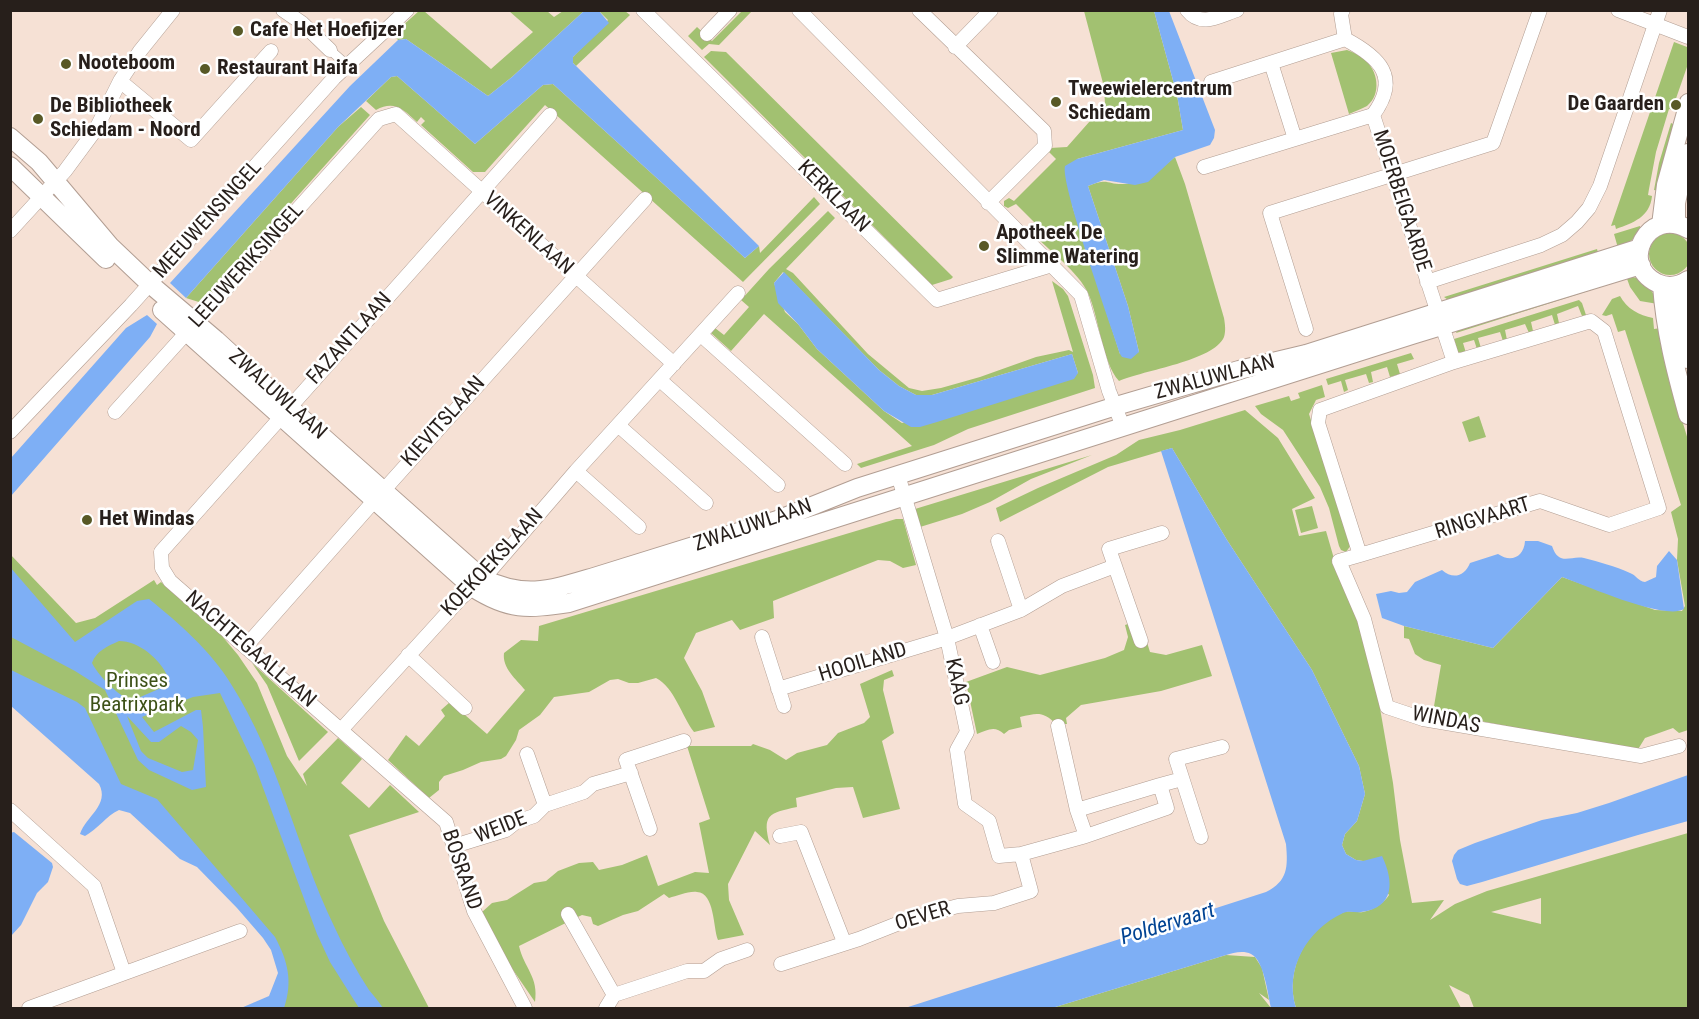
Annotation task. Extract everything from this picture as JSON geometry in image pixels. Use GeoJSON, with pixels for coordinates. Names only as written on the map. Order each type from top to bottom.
{"type":"FeatureCollection","features":[{"type":"Feature","properties":{"kind":"main road","name":"ZWALUWLAAN"},"geometry":{"type":"LineString","coordinates":[[10,137],[56,180],[146,288]]}},
{"type":"Feature","properties":{"kind":"main road","name":"ZWALUWLAAN"},"geometry":{"type":"LineString","coordinates":[[10,166],[477,582],[492,600],[510,605],[536,607],[568,603],[1123,427],[1440,319],[1640,256]]}},
{"type":"Feature","properties":{"kind":"main road"},"geometry":{"type":"LineString","coordinates":[[1675,226],[1649,231],[1640,256],[1649,278],[1677,283]]}},
{"type":"Feature","properties":{"kind":"main road"},"geometry":{"type":"LineString","coordinates":[[1677,283],[1679,310],[1689,359]]}},
{"type":"Feature","properties":{"kind":"main road"},"geometry":{"type":"LineString","coordinates":[[1677,283],[1664,309],[1670,346],[1689,415]]}},
{"type":"Feature","properties":{"kind":"main road","name":"ZWALUWLAAN"},"geometry":{"type":"LineString","coordinates":[[477,582],[511,590],[530,591],[565,585],[777,520],[857,488],[1116,406],[1239,370],[1440,319]]}},
{"type":"Feature","properties":{"kind":"street"},"geometry":{"type":"LineString","coordinates":[[10,231],[56,180],[96,129],[120,81],[140,51],[173,10]]}},
{"type":"Feature","properties":{"kind":"street"},"geometry":{"type":"LineString","coordinates":[[283,10],[302,23],[346,65]]}},
{"type":"Feature","properties":{"kind":"street","name":"MEEUWENSINGEL"},"geometry":{"type":"LineString","coordinates":[[10,432],[146,288],[346,65],[407,10]]}},
{"type":"Feature","properties":{"kind":"street","name":"KERKLAAN"},"geometry":{"type":"LineString","coordinates":[[643,10],[938,300],[1052,265]]}},
{"type":"Feature","properties":{"kind":"street"},"geometry":{"type":"LineString","coordinates":[[707,34],[730,10]]}},
{"type":"Feature","properties":{"kind":"street"},"geometry":{"type":"LineString","coordinates":[[799,10],[988,203],[1082,295],[1109,391],[1123,427]]}},
{"type":"Feature","properties":{"kind":"street"},"geometry":{"type":"LineString","coordinates":[[919,10],[1044,131],[1045,146],[988,203]]}},
{"type":"Feature","properties":{"kind":"street"},"geometry":{"type":"LineString","coordinates":[[955,47],[991,10]]}},
{"type":"Feature","properties":{"kind":"street"},"geometry":{"type":"LineString","coordinates":[[1187,10],[1196,19],[1205,21],[1237,10]]}},
{"type":"Feature","properties":{"kind":"street"},"geometry":{"type":"LineString","coordinates":[[1211,82],[1345,39],[1341,14],[1343,10]]}},
{"type":"Feature","properties":{"kind":"street"},"geometry":{"type":"LineString","coordinates":[[1306,329],[1270,213],[1493,143],[1540,10]]}},
{"type":"Feature","properties":{"kind":"street"},"geometry":{"type":"LineString","coordinates":[[1618,10],[1657,17],[1689,37]]}},
{"type":"Feature","properties":{"kind":"street"},"geometry":{"type":"LineString","coordinates":[[1426,282],[1540,245],[1562,235],[1577,222],[1589,208],[1600,186],[1657,17]]}},
{"type":"Feature","properties":{"kind":"street","name":"MOERBEIGAARDE"},"geometry":{"type":"LineString","coordinates":[[1345,39],[1375,58],[1384,74],[1383,98],[1373,115],[1440,319]]}},
{"type":"Feature","properties":{"kind":"street"},"geometry":{"type":"LineString","coordinates":[[120,81],[191,140],[271,51]]}},
{"type":"Feature","properties":{"kind":"street"},"geometry":{"type":"LineString","coordinates":[[1271,63],[1295,139]]}},
{"type":"Feature","properties":{"kind":"street"},"geometry":{"type":"LineString","coordinates":[[1675,226],[1665,185],[1689,102]]}},
{"type":"Feature","properties":{"kind":"street","name":"VINKENLAAN"},"geometry":{"type":"LineString","coordinates":[[379,119],[396,114],[674,364]]}},
{"type":"Feature","properties":{"kind":"street","name":"FAZANTLAAN"},"geometry":{"type":"LineString","coordinates":[[162,568],[161,552],[550,115]]}},
{"type":"Feature","properties":{"kind":"street"},"geometry":{"type":"LineString","coordinates":[[1204,167],[1373,115]]}},
{"type":"Feature","properties":{"kind":"street","name":"LEEUWERIKSINGEL"},"geometry":{"type":"LineString","coordinates":[[115,412],[379,119]]}},
{"type":"Feature","properties":{"kind":"street"},"geometry":{"type":"LineString","coordinates":[[1675,226],[1679,190],[1689,152]]}},
{"type":"Feature","properties":{"kind":"street","name":"KIEVITSLAAN"},"geometry":{"type":"LineString","coordinates":[[246,646],[378,495],[645,199]]}},
{"type":"Feature","properties":{"kind":"street","name":"KOEKOEKSLAAN"},"geometry":{"type":"LineString","coordinates":[[341,730],[738,293]]}},
{"type":"Feature","properties":{"kind":"street"},"geometry":{"type":"LineString","coordinates":[[1440,319],[1454,362]]}},
{"type":"Feature","properties":{"kind":"street","name":"RINGVAART"},"geometry":{"type":"LineString","coordinates":[[1591,321],[1604,331],[1659,508],[1608,525],[1540,501],[1360,555],[1318,423],[1320,410],[1454,362],[1591,321]]}},
{"type":"Feature","properties":{"kind":"street"},"geometry":{"type":"LineString","coordinates":[[701,335],[845,464]]}},
{"type":"Feature","properties":{"kind":"street"},"geometry":{"type":"LineString","coordinates":[[660,380],[778,485]]}},
{"type":"Feature","properties":{"kind":"street"},"geometry":{"type":"LineString","coordinates":[[619,426],[706,503]]}},
{"type":"Feature","properties":{"kind":"street"},"geometry":{"type":"LineString","coordinates":[[576,471],[639,527]]}},
{"type":"Feature","properties":{"kind":"street","name":"KAAG"},"geometry":{"type":"LineString","coordinates":[[898,475],[947,638],[967,732],[957,750],[965,804],[989,821],[999,856],[1021,854]]}},
{"type":"Feature","properties":{"kind":"street"},"geometry":{"type":"LineString","coordinates":[[1141,641],[1109,549],[1162,533]]}},
{"type":"Feature","properties":{"kind":"street"},"geometry":{"type":"LineString","coordinates":[[998,541],[1021,610]]}},
{"type":"Feature","properties":{"kind":"street","name":"WINDAS"},"geometry":{"type":"LineString","coordinates":[[1360,555],[1338,561],[1364,619],[1388,707],[1423,718],[1641,756],[1652,755],[1679,746]]}},
{"type":"Feature","properties":{"kind":"street","name":"HOOILAND"},"geometry":{"type":"LineString","coordinates":[[778,689],[947,638],[1021,610],[1062,586],[1115,566]]}},
{"type":"Feature","properties":{"kind":"street","name":"NACHTEGAALLAAN"},"geometry":{"type":"LineString","coordinates":[[162,568],[170,581],[341,730]]}},
{"type":"Feature","properties":{"kind":"street"},"geometry":{"type":"LineString","coordinates":[[980,625],[993,662]]}},
{"type":"Feature","properties":{"kind":"street"},"geometry":{"type":"LineString","coordinates":[[762,637],[784,706]]}},
{"type":"Feature","properties":{"kind":"street"},"geometry":{"type":"LineString","coordinates":[[408,656],[465,708]]}},
{"type":"Feature","properties":{"kind":"street"},"geometry":{"type":"LineString","coordinates":[[1058,726],[1077,810],[1086,836]]}},
{"type":"Feature","properties":{"kind":"street","name":"BOSRAND"},"geometry":{"type":"LineString","coordinates":[[341,730],[446,822],[474,911],[525,1008]]}},
{"type":"Feature","properties":{"kind":"street"},"geometry":{"type":"LineString","coordinates":[[650,829],[626,760],[684,741]]}},
{"type":"Feature","properties":{"kind":"street"},"geometry":{"type":"LineString","coordinates":[[1201,837],[1176,759],[1222,747]]}},
{"type":"Feature","properties":{"kind":"street","name":"WEIDE"},"geometry":{"type":"LineString","coordinates":[[527,754],[545,805]]}},
{"type":"Feature","properties":{"kind":"street","name":"WEIDE"},"geometry":{"type":"LineString","coordinates":[[454,846],[506,830],[516,822],[534,816],[545,805],[584,792],[593,784],[631,773]]}},
{"type":"Feature","properties":{"kind":"street"},"geometry":{"type":"LineString","coordinates":[[1077,810],[1182,779]]}},
{"type":"Feature","properties":{"kind":"street"},"geometry":{"type":"LineString","coordinates":[[1021,854],[1086,836],[1167,808],[1160,785]]}},
{"type":"Feature","properties":{"kind":"street"},"geometry":{"type":"LineString","coordinates":[[10,810],[94,886],[124,973]]}},
{"type":"Feature","properties":{"kind":"street"},"geometry":{"type":"LineString","coordinates":[[780,836],[801,832],[844,942]]}},
{"type":"Feature","properties":{"kind":"street","name":"OEVER"},"geometry":{"type":"LineString","coordinates":[[781,964],[912,918],[958,906],[993,903],[1031,891],[1021,854]]}},
{"type":"Feature","properties":{"kind":"street"},"geometry":{"type":"LineString","coordinates":[[568,914],[614,995]]}},
{"type":"Feature","properties":{"kind":"street"},"geometry":{"type":"LineString","coordinates":[[29,1008],[240,931]]}},
{"type":"Feature","properties":{"kind":"street"},"geometry":{"type":"LineString","coordinates":[[606,1008],[614,995],[687,971],[704,971],[721,959],[747,950]]}},
{"type":"Feature","properties":{"kind":"green space"},"geometry":{"type":"Polygon","coordinates":[[[419,11],[424,11],[491,69],[533,32],[509,11],[547,11],[554,17],[563,11],[584,11],[488,96],[406,39],[398,40],[393,34],[419,11]]]}},
{"type":"Feature","properties":{"kind":"green space"},"geometry":{"type":"Polygon","coordinates":[[[599,11],[625,11],[630,15],[576,66],[573,63],[573,57],[608,20],[599,11]]]}},
{"type":"Feature","properties":{"kind":"green space"},"geometry":{"type":"Polygon","coordinates":[[[742,11],[752,11],[719,45],[709,44],[702,50],[688,36],[697,27],[712,41],[742,11]]]}},
{"type":"Feature","properties":{"kind":"green space"},"geometry":{"type":"Polygon","coordinates":[[[1084,11],[1154,11],[1177,95],[1183,130],[1077,159],[1072,205],[1120,354],[1139,352],[1128,306],[1088,186],[1104,182],[1119,184],[1137,181],[1175,157],[1185,184],[1225,325],[1224,337],[1218,345],[1207,352],[1193,359],[1119,381],[1109,363],[1092,303],[1084,285],[1034,235],[1040,228],[1016,204],[1008,208],[1004,206],[1004,201],[1009,198],[1014,201],[1056,159],[1048,151],[1050,148],[1067,147],[1105,104],[1104,87],[1084,11]]]}},
{"type":"Feature","properties":{"kind":"green space"},"geometry":{"type":"Polygon","coordinates":[[[1674,42],[1687,47],[1688,64],[1672,110],[1669,109],[1656,152],[1648,195],[1652,196],[1651,203],[1640,218],[1616,229],[1615,225],[1611,226],[1674,42]]]}},
{"type":"Feature","properties":{"kind":"green space"},"geometry":{"type":"Polygon","coordinates":[[[1347,50],[1360,56],[1369,64],[1376,82],[1372,101],[1367,106],[1349,114],[1331,53],[1347,50]]]}},
{"type":"Feature","properties":{"kind":"green space"},"geometry":{"type":"Polygon","coordinates":[[[711,51],[726,52],[953,277],[932,285],[704,57],[711,51]]]}},
{"type":"Feature","properties":{"kind":"green space"},"geometry":{"type":"Polygon","coordinates":[[[397,76],[475,144],[543,85],[553,84],[745,258],[759,246],[760,253],[814,197],[820,204],[743,282],[545,105],[485,172],[473,172],[421,125],[425,121],[421,117],[417,122],[398,107],[388,106],[376,110],[366,101],[391,77],[397,76]]]}},
{"type":"Feature","properties":{"kind":"green space"},"geometry":{"type":"Polygon","coordinates":[[[361,107],[370,115],[202,303],[186,298],[338,127],[361,107]]]}},
{"type":"Feature","properties":{"kind":"green space"},"geometry":{"type":"Polygon","coordinates":[[[1671,123],[1675,125],[1659,191],[1654,190],[1659,163],[1671,123]]]}},
{"type":"Feature","properties":{"kind":"green space"},"geometry":{"type":"Polygon","coordinates":[[[828,211],[835,218],[786,269],[793,273],[868,354],[909,388],[922,391],[980,377],[1036,357],[1069,350],[1073,352],[1052,281],[1068,296],[1095,388],[968,429],[934,445],[861,468],[857,464],[912,446],[764,314],[731,351],[711,333],[715,328],[724,335],[749,307],[741,300],[828,211]],[[783,272],[774,283],[785,312],[798,324],[817,349],[884,411],[902,423],[1078,373],[1072,354],[932,395],[916,395],[899,386],[879,370],[783,272]]]}},
{"type":"Feature","properties":{"kind":"green space"},"geometry":{"type":"Polygon","coordinates":[[[1640,226],[1632,240],[1618,248],[1614,234],[1640,226]]]}},
{"type":"Feature","properties":{"kind":"green space"},"geometry":{"type":"Polygon","coordinates":[[[1670,233],[1685,239],[1691,254],[1685,269],[1670,275],[1655,269],[1649,254],[1655,239],[1670,233]]]}},
{"type":"Feature","properties":{"kind":"green space"},"geometry":{"type":"Polygon","coordinates":[[[1597,249],[1599,256],[1451,302],[1444,297],[1597,249]]]}},
{"type":"Feature","properties":{"kind":"green space"},"geometry":{"type":"Polygon","coordinates":[[[1626,276],[1646,284],[1658,304],[1640,301],[1630,287],[1626,276]]]}},
{"type":"Feature","properties":{"kind":"green space"},"geometry":{"type":"Polygon","coordinates":[[[1605,279],[1607,285],[1456,333],[1459,326],[1605,279]]]}},
{"type":"Feature","properties":{"kind":"green space"},"geometry":{"type":"Polygon","coordinates":[[[1620,296],[1634,311],[1653,318],[1654,329],[1661,328],[1670,380],[1688,440],[1688,730],[1679,733],[1673,728],[1645,738],[1637,751],[1433,712],[1441,665],[1424,660],[1415,654],[1409,639],[1404,638],[1404,626],[1493,648],[1562,577],[1655,610],[1682,611],[1685,606],[1677,560],[1678,539],[1671,512],[1681,505],[1625,330],[1618,332],[1612,314],[1602,315],[1612,299],[1620,296]]]}},
{"type":"Feature","properties":{"kind":"green space"},"geometry":{"type":"Polygon","coordinates":[[[1579,300],[1586,315],[1582,316],[1578,306],[1557,314],[1559,323],[1555,325],[1552,315],[1531,322],[1533,331],[1529,333],[1525,324],[1505,330],[1507,340],[1503,341],[1500,332],[1478,338],[1481,348],[1477,349],[1474,340],[1463,343],[1466,353],[1458,352],[1454,339],[1579,300]]]}},
{"type":"Feature","properties":{"kind":"green space"},"geometry":{"type":"Polygon","coordinates":[[[1411,353],[1414,359],[1397,364],[1400,374],[1390,377],[1387,367],[1371,372],[1373,382],[1369,383],[1366,374],[1345,380],[1348,390],[1344,392],[1341,381],[1328,385],[1326,379],[1411,353]]]}},
{"type":"Feature","properties":{"kind":"green space"},"geometry":{"type":"Polygon","coordinates":[[[1322,385],[1325,397],[1316,400],[1309,414],[1351,545],[1346,552],[1339,546],[1329,508],[1320,487],[1283,430],[1261,414],[1255,406],[1289,396],[1291,401],[1300,398],[1298,393],[1322,385]]]}},
{"type":"Feature","properties":{"kind":"green space"},"geometry":{"type":"Polygon","coordinates":[[[1245,410],[1278,438],[1315,498],[1292,509],[1299,536],[1326,531],[1337,569],[1359,618],[1377,691],[1412,903],[1444,900],[1430,920],[1455,904],[1487,891],[1688,833],[1688,1008],[1474,1008],[1469,995],[1449,985],[1461,1008],[1296,1008],[1293,979],[1301,951],[1309,939],[1331,919],[1346,911],[1371,910],[1389,895],[1363,861],[1346,854],[1342,845],[1345,834],[1357,821],[1365,794],[1359,766],[1312,670],[1227,540],[1172,448],[1108,467],[1000,522],[996,508],[1116,455],[1139,440],[1245,410]],[[1541,898],[1491,912],[1541,924],[1541,898]]]}},
{"type":"Feature","properties":{"kind":"green space"},"geometry":{"type":"Polygon","coordinates":[[[1479,416],[1486,437],[1469,442],[1462,422],[1479,416]]]}},
{"type":"Feature","properties":{"kind":"green space"},"geometry":{"type":"Polygon","coordinates":[[[1092,455],[1031,479],[990,502],[962,514],[920,527],[915,509],[1092,455]]]}},
{"type":"Feature","properties":{"kind":"green space"},"geometry":{"type":"Polygon","coordinates":[[[1312,506],[1318,528],[1301,533],[1295,510],[1312,506]]]}},
{"type":"Feature","properties":{"kind":"green space"},"geometry":{"type":"Polygon","coordinates":[[[896,519],[903,519],[916,565],[903,568],[890,561],[878,560],[773,601],[774,618],[740,630],[732,620],[696,633],[684,658],[702,691],[715,727],[694,732],[673,695],[663,682],[656,678],[638,683],[618,679],[610,680],[589,692],[554,697],[540,715],[519,730],[506,756],[481,762],[444,776],[439,782],[439,790],[429,798],[388,760],[406,735],[419,746],[445,716],[441,710],[450,702],[487,734],[525,690],[507,668],[504,653],[521,640],[538,641],[539,626],[896,519]]]}},
{"type":"Feature","properties":{"kind":"green space","name":"Prinses Beatrixpark"},"geometry":{"type":"Polygon","coordinates":[[[10,554],[76,623],[95,618],[154,580],[157,585],[161,582],[222,636],[238,655],[257,683],[287,756],[307,786],[303,774],[338,738],[362,759],[341,783],[369,808],[390,785],[419,812],[349,835],[384,921],[429,1008],[248,1008],[280,997],[279,958],[259,927],[182,847],[11,702],[10,554]]]}},
{"type":"Feature","properties":{"kind":"green space"},"geometry":{"type":"Polygon","coordinates":[[[1140,620],[1150,652],[1166,655],[1202,645],[1212,676],[1161,691],[1081,705],[1066,718],[1067,724],[1056,724],[1043,715],[1035,714],[1020,717],[1022,727],[1009,730],[1004,734],[994,729],[977,734],[966,682],[1007,667],[1040,675],[1105,658],[1124,650],[1128,637],[1125,625],[1140,620]]]}},
{"type":"Feature","properties":{"kind":"green space"},"geometry":{"type":"Polygon","coordinates":[[[252,663],[328,732],[299,761],[267,685],[252,663]]]}},
{"type":"Feature","properties":{"kind":"green space"},"geometry":{"type":"Polygon","coordinates":[[[892,670],[894,676],[884,680],[883,690],[894,733],[882,741],[900,809],[863,818],[853,787],[836,788],[796,798],[797,807],[779,811],[767,821],[770,845],[755,831],[728,884],[729,900],[744,935],[718,940],[710,904],[703,894],[697,892],[669,898],[664,894],[638,911],[598,926],[593,924],[591,917],[582,915],[519,946],[535,986],[535,1002],[511,967],[482,912],[492,903],[507,900],[534,883],[546,881],[558,871],[579,863],[593,862],[599,870],[622,865],[647,855],[658,886],[695,872],[709,873],[699,823],[710,819],[687,746],[751,746],[753,744],[770,750],[786,760],[797,753],[827,745],[838,733],[864,723],[870,717],[860,684],[892,670]]]}},
{"type":"Feature","properties":{"kind":"green space"},"geometry":{"type":"Polygon","coordinates":[[[1226,955],[1255,957],[1262,968],[1269,1000],[1259,993],[1271,1008],[1052,1008],[1226,955]]]}},
{"type":"Feature","properties":{"kind":"water"},"geometry":{"type":"Polygon","coordinates":[[[584,11],[599,11],[609,23],[573,57],[573,63],[759,246],[745,258],[553,84],[543,85],[475,144],[397,76],[391,77],[338,127],[186,298],[170,283],[350,86],[398,40],[406,39],[488,96],[584,11]]]}},
{"type":"Feature","properties":{"kind":"water"},"geometry":{"type":"Polygon","coordinates":[[[1154,11],[1169,11],[1215,130],[1210,145],[1175,157],[1148,182],[1135,185],[1104,180],[1088,186],[1128,306],[1139,352],[1131,359],[1122,357],[1120,354],[1097,287],[1070,199],[1065,166],[1077,159],[1183,130],[1177,95],[1154,11]]]}},
{"type":"Feature","properties":{"kind":"water"},"geometry":{"type":"Polygon","coordinates":[[[784,272],[879,370],[899,386],[916,395],[932,395],[1072,354],[1078,373],[1074,379],[937,422],[911,427],[884,411],[817,349],[778,303],[774,283],[784,272]]]}},
{"type":"Feature","properties":{"kind":"water"},"geometry":{"type":"Polygon","coordinates":[[[147,315],[157,324],[150,337],[11,496],[11,458],[126,328],[147,315]]]}},
{"type":"Feature","properties":{"kind":"water","name":"Poldervaart"},"geometry":{"type":"Polygon","coordinates":[[[1172,448],[1227,540],[1312,670],[1359,766],[1365,794],[1357,821],[1345,834],[1342,845],[1346,854],[1356,860],[1363,861],[1382,856],[1390,884],[1386,899],[1372,909],[1343,913],[1330,920],[1309,940],[1296,965],[1293,979],[1296,1008],[1271,1008],[1265,978],[1259,963],[1251,954],[1241,952],[1052,1008],[905,1008],[1266,892],[1283,878],[1287,860],[1286,844],[1161,451],[1172,448]]]}},
{"type":"Feature","properties":{"kind":"water"},"geometry":{"type":"Polygon","coordinates":[[[1525,541],[1538,541],[1552,546],[1562,558],[1579,557],[1613,566],[1645,582],[1656,577],[1657,566],[1669,551],[1677,560],[1684,609],[1660,610],[1643,606],[1562,577],[1493,648],[1404,626],[1382,618],[1376,594],[1391,591],[1407,592],[1415,582],[1442,570],[1454,576],[1462,574],[1470,563],[1498,554],[1508,558],[1516,557],[1522,551],[1525,541]]]}},
{"type":"Feature","properties":{"kind":"water"},"geometry":{"type":"Polygon","coordinates":[[[10,567],[75,642],[137,601],[149,599],[194,638],[223,672],[248,713],[275,773],[334,926],[359,975],[383,1008],[359,1008],[330,962],[317,934],[255,766],[220,693],[193,697],[142,717],[154,732],[196,710],[201,710],[206,787],[192,790],[149,770],[138,760],[105,690],[75,671],[11,637],[10,567]],[[119,641],[99,652],[92,663],[109,685],[131,701],[161,688],[168,677],[160,664],[148,652],[134,644],[119,641]],[[127,716],[141,751],[148,758],[182,772],[193,770],[198,740],[191,732],[181,726],[159,742],[151,742],[127,716]]]}},
{"type":"Feature","properties":{"kind":"water"},"geometry":{"type":"Polygon","coordinates":[[[11,670],[85,708],[121,784],[157,799],[275,937],[288,972],[287,998],[284,1008],[241,1008],[269,996],[278,973],[271,950],[237,908],[197,867],[180,859],[130,813],[119,810],[85,836],[80,834],[96,810],[102,798],[102,791],[99,784],[11,706],[11,670]]]}},
{"type":"Feature","properties":{"kind":"water"},"geometry":{"type":"Polygon","coordinates":[[[1688,775],[1688,821],[1467,886],[1460,884],[1457,879],[1452,861],[1458,850],[1542,820],[1577,813],[1688,775]]]}},
{"type":"Feature","properties":{"kind":"water"},"geometry":{"type":"Polygon","coordinates":[[[14,832],[52,863],[53,867],[48,882],[37,893],[21,925],[11,936],[10,833],[14,832]]]}},
{"type":"Feature","properties":{"kind":"place","name":"Cafe Het Hoefijzer"},"geometry":{"type":"Point","coordinates":[238,31]}},
{"type":"Feature","properties":{"kind":"place","name":"Nooteboom"},"geometry":{"type":"Point","coordinates":[66,64]}},
{"type":"Feature","properties":{"kind":"place","name":"Restaurant Haifa"},"geometry":{"type":"Point","coordinates":[205,69]}},
{"type":"Feature","properties":{"kind":"place","name":"Tweewielercentrum Schiedam"},"geometry":{"type":"Point","coordinates":[1056,102]}},
{"type":"Feature","properties":{"kind":"place","name":"De Gaarden"},"geometry":{"type":"Point","coordinates":[1676,105]}},
{"type":"Feature","properties":{"kind":"place","name":"De Bibliotheek Schiedam - Noord"},"geometry":{"type":"Point","coordinates":[38,119]}},
{"type":"Feature","properties":{"kind":"place","name":"Apotheek De Slimme Watering"},"geometry":{"type":"Point","coordinates":[984,246]}},
{"type":"Feature","properties":{"kind":"place","name":"Het Windas"},"geometry":{"type":"Point","coordinates":[87,520]}}]}
